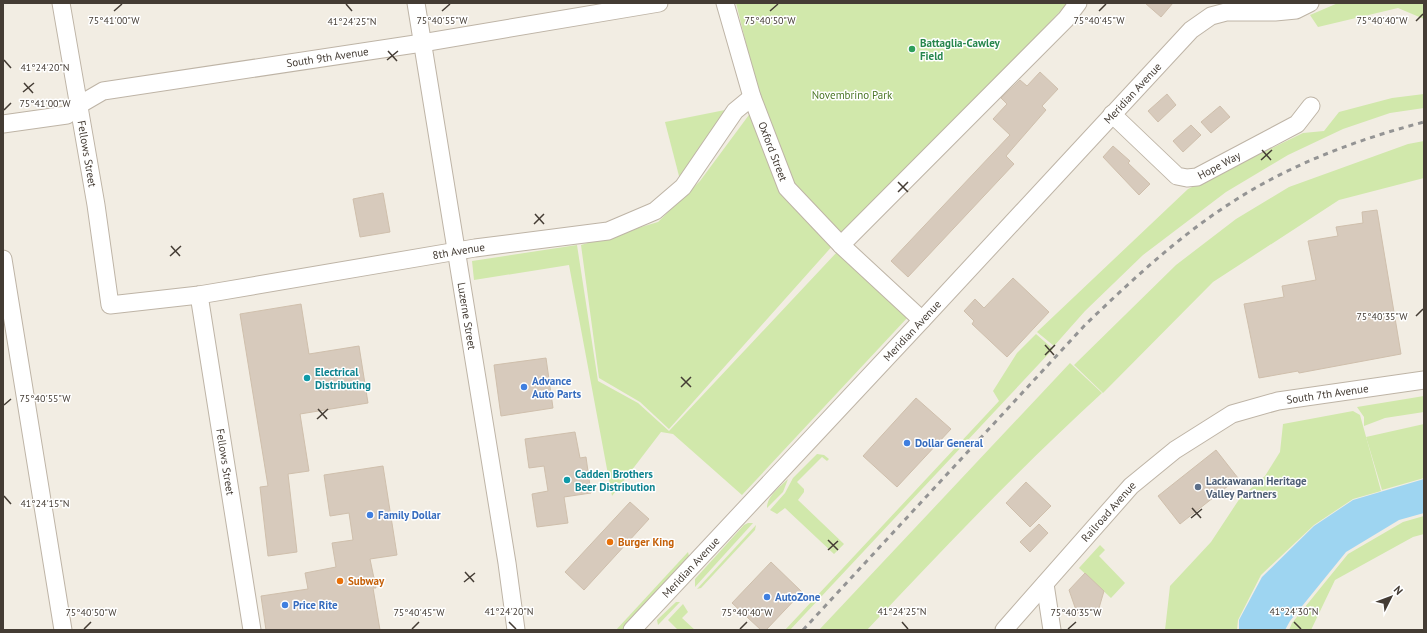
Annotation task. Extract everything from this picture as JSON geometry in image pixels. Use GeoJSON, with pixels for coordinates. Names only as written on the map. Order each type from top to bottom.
{"type":"FeatureCollection","features":[{"type":"Feature","properties":{"kind":"street","name":"Fellows Street"},"geometry":{"type":"LineString","coordinates":[[61,3],[79,105],[110,305]]}},
{"type":"Feature","properties":{"kind":"street","name":"Luzerne Street"},"geometry":{"type":"LineString","coordinates":[[416,3],[508,568],[516,630]]}},
{"type":"Feature","properties":{"kind":"street","name":"South 9th Avenue"},"geometry":{"type":"LineString","coordinates":[[3,124],[67,115],[79,105],[103,91],[422,43],[659,3]]}},
{"type":"Feature","properties":{"kind":"street","name":"Oxford Street"},"geometry":{"type":"LineString","coordinates":[[725,3],[752,97],[787,188],[841,245],[922,320]]}},
{"type":"Feature","properties":{"kind":"street"},"geometry":{"type":"LineString","coordinates":[[841,245],[1066,19],[1078,3]]}},
{"type":"Feature","properties":{"kind":"street","name":"Meridian Avenue"},"geometry":{"type":"LineString","coordinates":[[632,630],[1191,30],[1211,16],[1226,12],[1275,12],[1296,10],[1310,3]]}},
{"type":"Feature","properties":{"kind":"street","name":"8th Avenue"},"geometry":{"type":"LineString","coordinates":[[110,305],[199,295],[456,252],[608,231],[655,211],[683,186],[735,111],[752,97]]}},
{"type":"Feature","properties":{"kind":"street","name":"Hope Way"},"geometry":{"type":"LineString","coordinates":[[1112,114],[1177,176],[1187,178],[1197,177],[1297,124],[1311,106]]}},
{"type":"Feature","properties":{"kind":"street"},"geometry":{"type":"LineString","coordinates":[[3,258],[63,630]]}},
{"type":"Feature","properties":{"kind":"street","name":"Fellows Street"},"geometry":{"type":"LineString","coordinates":[[199,295],[252,630]]}},
{"type":"Feature","properties":{"kind":"street","name":"South 7th Avenue"},"geometry":{"type":"LineString","coordinates":[[1232,414],[1278,401],[1424,380]]}},
{"type":"Feature","properties":{"kind":"street","name":"Railroad Avenue"},"geometry":{"type":"LineString","coordinates":[[1004,630],[1131,486],[1175,450],[1232,414]]}},
{"type":"Feature","properties":{"kind":"street"},"geometry":{"type":"LineString","coordinates":[[1045,584],[1052,630]]}},
{"type":"Feature","properties":{"kind":"green space","name":"Novembrino Park"},"geometry":{"type":"Polygon","coordinates":[[[736,3],[1068,3],[967,109],[843,234],[669,429],[640,402],[599,378],[581,245],[658,222],[700,181],[760,100],[736,3]]]}},
{"type":"Feature","properties":{"kind":"green space"},"geometry":{"type":"Polygon","coordinates":[[[1338,3],[1424,3],[1424,19],[1398,8],[1318,27],[1310,15],[1338,3]]]}},
{"type":"Feature","properties":{"kind":"green space"},"geometry":{"type":"Polygon","coordinates":[[[1424,94],[1424,108],[1390,113],[1343,129],[1288,155],[1226,192],[1143,255],[1085,311],[1054,346],[1037,332],[1188,189],[1303,133],[1324,131],[1339,112],[1392,98],[1424,94]]]}},
{"type":"Feature","properties":{"kind":"green space"},"geometry":{"type":"Polygon","coordinates":[[[730,109],[682,176],[679,176],[665,122],[730,109]]]}},
{"type":"Feature","properties":{"kind":"green space"},"geometry":{"type":"Polygon","coordinates":[[[1424,141],[1424,178],[1339,200],[1213,282],[1103,393],[1074,365],[1176,265],[1236,219],[1289,187],[1408,144],[1424,141]]]}},
{"type":"Feature","properties":{"kind":"green space"},"geometry":{"type":"Polygon","coordinates":[[[577,245],[598,381],[638,403],[669,431],[837,252],[908,317],[742,495],[673,434],[661,432],[612,496],[569,265],[474,280],[472,261],[577,245]]]}},
{"type":"Feature","properties":{"kind":"green space"},"geometry":{"type":"Polygon","coordinates":[[[1036,334],[1053,349],[790,630],[785,630],[999,401],[993,391],[1017,353],[1036,334]]]}},
{"type":"Feature","properties":{"kind":"green space"},"geometry":{"type":"Polygon","coordinates":[[[1070,363],[1102,393],[1071,421],[953,539],[867,630],[819,630],[1070,363]]]}},
{"type":"Feature","properties":{"kind":"green space"},"geometry":{"type":"Polygon","coordinates":[[[1424,396],[1424,412],[1385,418],[1364,426],[1364,417],[1357,407],[1424,396]]]}},
{"type":"Feature","properties":{"kind":"green space"},"geometry":{"type":"Polygon","coordinates":[[[1353,411],[1360,415],[1381,491],[1353,499],[1314,525],[1261,575],[1238,620],[1237,630],[1165,630],[1170,586],[1211,542],[1240,498],[1265,476],[1280,452],[1283,424],[1353,411]]]}},
{"type":"Feature","properties":{"kind":"green space"},"geometry":{"type":"Polygon","coordinates":[[[1424,424],[1424,478],[1382,490],[1366,437],[1424,424]]]}},
{"type":"Feature","properties":{"kind":"green space"},"geometry":{"type":"Polygon","coordinates":[[[817,454],[824,455],[829,459],[827,461],[822,457],[797,482],[804,489],[804,492],[798,500],[844,544],[834,554],[785,508],[777,514],[770,510],[785,493],[793,478],[817,454]]]}},
{"type":"Feature","properties":{"kind":"green space"},"geometry":{"type":"Polygon","coordinates":[[[788,479],[783,492],[767,508],[769,500],[788,479]]]}},
{"type":"Feature","properties":{"kind":"green space"},"geometry":{"type":"Polygon","coordinates":[[[1424,516],[1424,534],[1413,537],[1335,580],[1311,630],[1289,630],[1292,623],[1348,554],[1403,522],[1424,516]]]}},
{"type":"Feature","properties":{"kind":"green space"},"geometry":{"type":"Polygon","coordinates":[[[753,523],[695,587],[695,579],[744,525],[753,523]]]}},
{"type":"Feature","properties":{"kind":"green space"},"geometry":{"type":"Polygon","coordinates":[[[756,525],[755,530],[701,588],[697,589],[756,525]]]}},
{"type":"Feature","properties":{"kind":"green space"},"geometry":{"type":"Polygon","coordinates":[[[1100,545],[1105,550],[1099,556],[1125,583],[1111,598],[1079,568],[1100,545]]]}},
{"type":"Feature","properties":{"kind":"green space"},"geometry":{"type":"Polygon","coordinates":[[[688,552],[689,556],[622,630],[616,630],[688,552]]]}},
{"type":"Feature","properties":{"kind":"green space"},"geometry":{"type":"Polygon","coordinates":[[[676,602],[680,602],[658,625],[657,620],[676,602]]]}},
{"type":"Feature","properties":{"kind":"green space"},"geometry":{"type":"Polygon","coordinates":[[[683,604],[688,612],[682,618],[695,630],[678,630],[668,620],[683,604]]]}},
{"type":"Feature","properties":{"kind":"water"},"geometry":{"type":"Polygon","coordinates":[[[1424,479],[1424,513],[1399,520],[1346,552],[1290,621],[1285,630],[1239,630],[1239,620],[1262,577],[1314,526],[1353,500],[1424,479]]]}},
{"type":"Feature","properties":{"kind":"building"},"geometry":{"type":"Polygon","coordinates":[[[1145,3],[1173,3],[1161,17],[1145,3]]]}},
{"type":"Feature","properties":{"kind":"building"},"geometry":{"type":"Polygon","coordinates":[[[1040,72],[1058,89],[1042,106],[1046,110],[1006,156],[1014,164],[908,277],[891,261],[1010,135],[993,119],[1007,104],[1001,98],[1020,80],[1027,86],[1040,72]]]}},
{"type":"Feature","properties":{"kind":"building"},"geometry":{"type":"Polygon","coordinates":[[[1167,94],[1176,105],[1158,122],[1148,111],[1167,94]]]}},
{"type":"Feature","properties":{"kind":"building"},"geometry":{"type":"Polygon","coordinates":[[[1220,106],[1230,117],[1211,133],[1201,122],[1220,106]]]}},
{"type":"Feature","properties":{"kind":"building"},"geometry":{"type":"Polygon","coordinates":[[[1191,125],[1201,135],[1183,152],[1173,141],[1191,125]]]}},
{"type":"Feature","properties":{"kind":"building"},"geometry":{"type":"Polygon","coordinates":[[[1113,146],[1130,161],[1128,163],[1150,184],[1139,195],[1103,157],[1113,146]]]}},
{"type":"Feature","properties":{"kind":"building"},"geometry":{"type":"Polygon","coordinates":[[[383,193],[390,232],[360,237],[353,199],[383,193]]]}},
{"type":"Feature","properties":{"kind":"building"},"geometry":{"type":"Polygon","coordinates":[[[1377,210],[1401,354],[1299,373],[1298,371],[1259,378],[1244,304],[1284,297],[1282,286],[1316,280],[1308,241],[1338,236],[1336,227],[1363,223],[1362,212],[1377,210]]]}},
{"type":"Feature","properties":{"kind":"building"},"geometry":{"type":"Polygon","coordinates":[[[1013,278],[1049,312],[1007,357],[972,324],[974,321],[964,311],[975,299],[984,308],[1013,278]]]}},
{"type":"Feature","properties":{"kind":"building","name":"Electrical Distributing"},"geometry":{"type":"Polygon","coordinates":[[[301,304],[309,354],[359,346],[368,403],[300,414],[309,471],[288,474],[297,552],[268,556],[260,487],[268,486],[240,314],[301,304]]]}},
{"type":"Feature","properties":{"kind":"building","name":"Advance Auto Parts"},"geometry":{"type":"Polygon","coordinates":[[[546,358],[553,408],[501,416],[494,365],[546,358]]]}},
{"type":"Feature","properties":{"kind":"building","name":"Dollar General"},"geometry":{"type":"Polygon","coordinates":[[[916,398],[951,429],[897,487],[863,456],[916,398]]]}},
{"type":"Feature","properties":{"kind":"building","name":"Cadden Brothers Beer Distribution"},"geometry":{"type":"Polygon","coordinates":[[[575,432],[580,458],[586,457],[591,493],[564,497],[568,523],[537,527],[532,494],[548,491],[544,466],[529,468],[525,439],[575,432]]]}},
{"type":"Feature","properties":{"kind":"building","name":"Lackawanan Heritage Valley Partners"},"geometry":{"type":"Polygon","coordinates":[[[1216,450],[1238,478],[1180,524],[1158,496],[1216,450]]]}},
{"type":"Feature","properties":{"kind":"building"},"geometry":{"type":"Polygon","coordinates":[[[383,466],[397,555],[370,559],[376,588],[373,588],[380,630],[266,630],[261,596],[308,589],[305,573],[336,567],[332,543],[353,540],[349,513],[330,516],[324,475],[383,466]]]}},
{"type":"Feature","properties":{"kind":"building"},"geometry":{"type":"Polygon","coordinates":[[[1026,482],[1051,506],[1030,527],[1006,503],[1026,482]]]}},
{"type":"Feature","properties":{"kind":"building","name":"Burger King"},"geometry":{"type":"Polygon","coordinates":[[[630,502],[649,519],[584,590],[565,572],[630,502]]]}},
{"type":"Feature","properties":{"kind":"building"},"geometry":{"type":"Polygon","coordinates":[[[1039,524],[1048,533],[1030,552],[1020,542],[1039,524]]]}},
{"type":"Feature","properties":{"kind":"building","name":"AutoZone"},"geometry":{"type":"Polygon","coordinates":[[[771,562],[802,592],[766,630],[761,630],[732,603],[771,562]]]}},
{"type":"Feature","properties":{"kind":"building"},"geometry":{"type":"Polygon","coordinates":[[[1085,573],[1104,591],[1099,608],[1077,613],[1069,590],[1085,573]]]}},
{"type":"Feature","properties":{"kind":"railway"},"geometry":{"type":"LineString","coordinates":[[803,630],[1085,325],[1177,242],[1237,199],[1281,174],[1351,144],[1424,122]]}},
{"type":"Feature","properties":{"kind":"place","name":"Battaglia-Cawley Field"},"geometry":{"type":"Point","coordinates":[912,49]}},
{"type":"Feature","properties":{"kind":"place","name":"Electrical Distributing"},"geometry":{"type":"Point","coordinates":[307,378]}},
{"type":"Feature","properties":{"kind":"place","name":"Advance Auto Parts"},"geometry":{"type":"Point","coordinates":[524,387]}},
{"type":"Feature","properties":{"kind":"place","name":"Dollar General"},"geometry":{"type":"Point","coordinates":[907,443]}},
{"type":"Feature","properties":{"kind":"place","name":"Cadden Brothers Beer Distribution"},"geometry":{"type":"Point","coordinates":[567,480]}},
{"type":"Feature","properties":{"kind":"place","name":"Lackawanan Heritage Valley Partners"},"geometry":{"type":"Point","coordinates":[1198,487]}},
{"type":"Feature","properties":{"kind":"place","name":"Family Dollar"},"geometry":{"type":"Point","coordinates":[370,515]}},
{"type":"Feature","properties":{"kind":"place","name":"Burger King"},"geometry":{"type":"Point","coordinates":[610,542]}},
{"type":"Feature","properties":{"kind":"place","name":"Subway"},"geometry":{"type":"Point","coordinates":[340,581]}},
{"type":"Feature","properties":{"kind":"place","name":"AutoZone"},"geometry":{"type":"Point","coordinates":[767,597]}},
{"type":"Feature","properties":{"kind":"place","name":"Price Rite"},"geometry":{"type":"Point","coordinates":[285,605]}}]}
